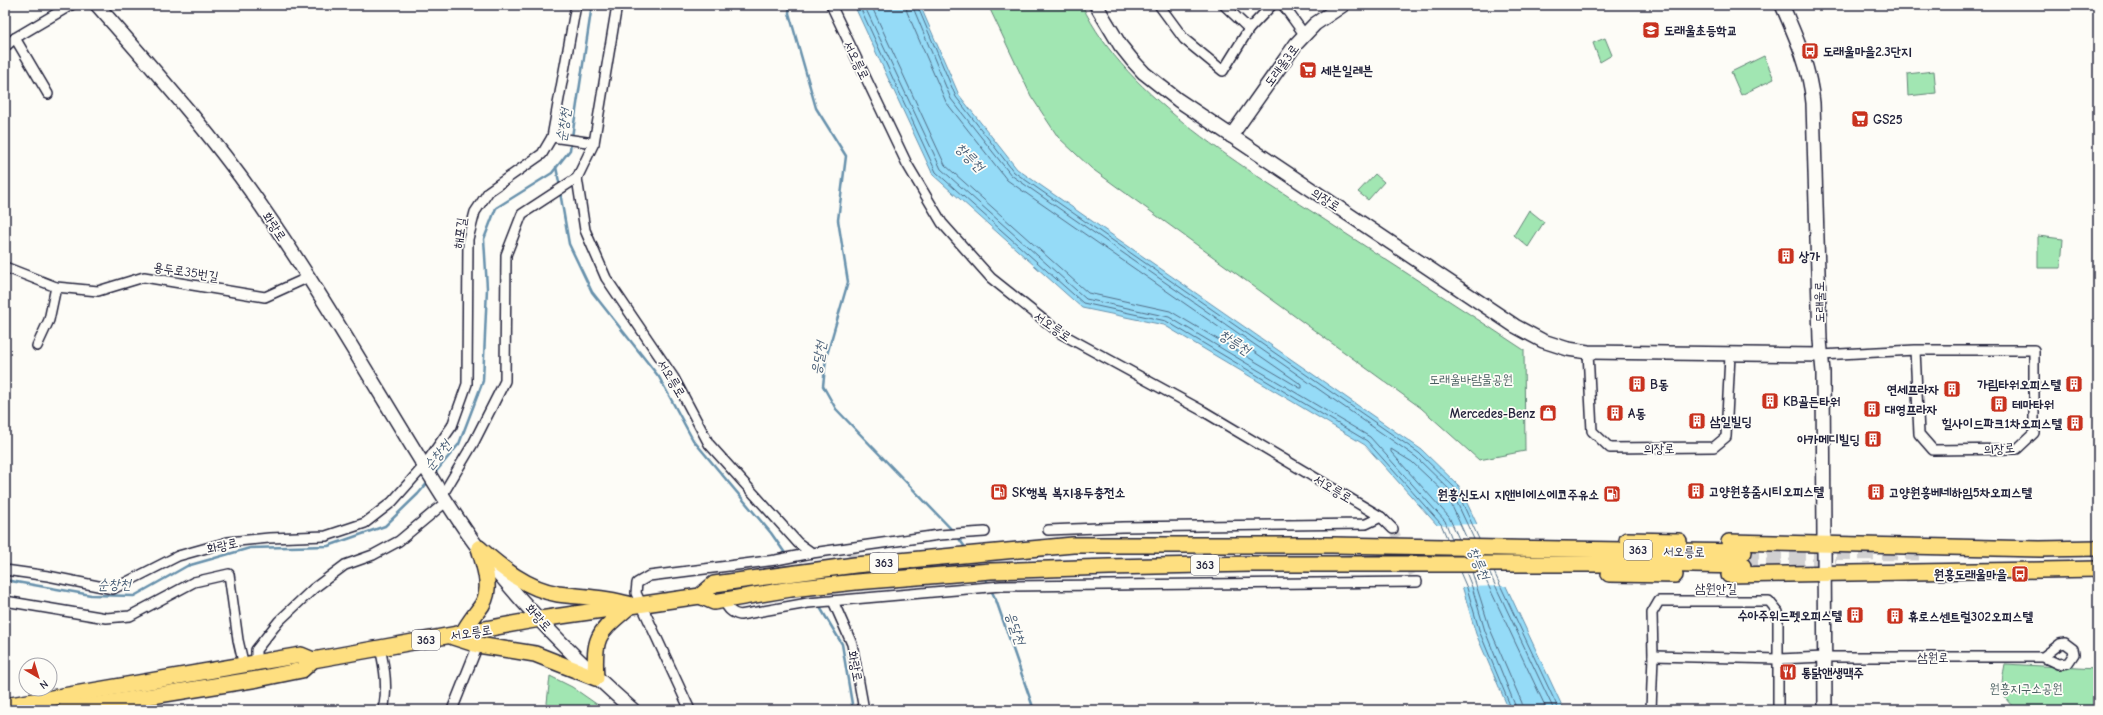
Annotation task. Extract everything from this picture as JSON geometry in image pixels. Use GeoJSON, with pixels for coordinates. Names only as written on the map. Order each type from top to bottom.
{"type":"FeatureCollection","features":[{"type":"Feature","properties":{"kind":"main road","name":"화랑로"},"geometry":{"type":"LineString","coordinates":[[98,5],[194,116],[266,211],[309,277],[436,484],[479,548],[540,619],[596,678],[633,710]]}},
{"type":"Feature","properties":{"kind":"main road","name":"의장로"},"geometry":{"type":"LineString","coordinates":[[1096,5],[1120,45],[1144,73],[1173,96],[1515,326],[1543,341],[1568,349],[1588,352],[1821,355]]}},
{"type":"Feature","properties":{"kind":"main road","name":"도래울3로"},"geometry":{"type":"LineString","coordinates":[[1231,136],[1304,34],[1315,24],[1343,5]]}},
{"type":"Feature","properties":{"kind":"main road","name":"도래울로"},"geometry":{"type":"LineString","coordinates":[[1782,5],[1804,59],[1811,82],[1821,355],[1825,551]]}},
{"type":"Feature","properties":{"kind":"main road"},"geometry":{"type":"LineString","coordinates":[[1531,548],[1553,541],[1606,540],[1825,551],[2098,548]]}},
{"type":"Feature","properties":{"kind":"main road","name":"363"},"geometry":{"type":"LineString","coordinates":[[700,596],[714,584],[812,571],[1073,545],[1415,546],[1531,548]]}},
{"type":"Feature","properties":{"kind":"main road"},"geometry":{"type":"LineString","coordinates":[[479,548],[511,574],[546,591],[558,594],[607,598],[636,604]]}},
{"type":"Feature","properties":{"kind":"main road"},"geometry":{"type":"LineString","coordinates":[[479,548],[486,572],[488,590],[482,605],[456,634],[478,645],[535,654],[596,678],[597,641],[602,632],[636,604]]}},
{"type":"Feature","properties":{"kind":"main road","name":"서오릉로"},"geometry":{"type":"LineString","coordinates":[[65,710],[145,704],[302,670],[313,660],[540,619],[700,596],[714,602],[791,589],[991,571],[1251,564],[1642,564],[1743,559],[1531,548]]}},
{"type":"Feature","properties":{"kind":"main road"},"geometry":{"type":"LineString","coordinates":[[1825,551],[1825,710]]}},
{"type":"Feature","properties":{"kind":"main road"},"geometry":{"type":"LineString","coordinates":[[1537,565],[1556,574],[2098,570]]}},
{"type":"Feature","properties":{"kind":"main road","name":"서오릉로"},"geometry":{"type":"LineString","coordinates":[[5,706],[301,655],[313,660]]}},
{"type":"Feature","properties":{"kind":"street"},"geometry":{"type":"LineString","coordinates":[[5,48],[15,38],[71,5]]}},
{"type":"Feature","properties":{"kind":"street","name":"해포길"},"geometry":{"type":"LineString","coordinates":[[436,484],[452,426],[467,384],[468,239],[475,212],[489,191],[542,154],[555,137],[576,5]]}},
{"type":"Feature","properties":{"kind":"street"},"geometry":{"type":"LineString","coordinates":[[575,180],[590,142],[617,5]]}},
{"type":"Feature","properties":{"kind":"street","name":"서오릉로"},"geometry":{"type":"LineString","coordinates":[[831,5],[911,170],[942,223],[991,278],[1060,333],[1197,407],[1381,517],[1394,529]]}},
{"type":"Feature","properties":{"kind":"street"},"geometry":{"type":"LineString","coordinates":[[1159,5],[1184,39],[1223,71],[1249,29],[1272,5]]}},
{"type":"Feature","properties":{"kind":"street"},"geometry":{"type":"LineString","coordinates":[[1224,5],[1249,29]]}},
{"type":"Feature","properties":{"kind":"street"},"geometry":{"type":"LineString","coordinates":[[1283,5],[1304,34]]}},
{"type":"Feature","properties":{"kind":"street"},"geometry":{"type":"LineString","coordinates":[[15,38],[48,94]]}},
{"type":"Feature","properties":{"kind":"street"},"geometry":{"type":"LineString","coordinates":[[555,137],[590,142]]}},
{"type":"Feature","properties":{"kind":"street","name":"서오릉로"},"geometry":{"type":"LineString","coordinates":[[575,180],[585,230],[606,278],[674,378],[709,444],[798,543],[812,553]]}},
{"type":"Feature","properties":{"kind":"street","name":"화랑로"},"geometry":{"type":"LineString","coordinates":[[5,570],[113,588],[178,556],[228,542],[269,538],[326,536],[365,523],[392,502],[436,484],[474,442],[505,381],[506,255],[522,214],[575,180]]}},
{"type":"Feature","properties":{"kind":"street","name":"용두로35번길"},"geometry":{"type":"LineString","coordinates":[[5,267],[56,287],[98,290],[144,277],[265,297],[309,277]]}},
{"type":"Feature","properties":{"kind":"street"},"geometry":{"type":"LineString","coordinates":[[37,346],[49,320],[56,287]]}},
{"type":"Feature","properties":{"kind":"street","name":"의장로"},"geometry":{"type":"LineString","coordinates":[[1821,355],[1915,350],[2034,350],[2034,433],[2017,449],[1933,450],[1919,434],[1915,350]]}},
{"type":"Feature","properties":{"kind":"street","name":"의장로"},"geometry":{"type":"LineString","coordinates":[[1588,352],[1592,431],[1610,448],[1714,447],[1726,437],[1730,355]]}},
{"type":"Feature","properties":{"kind":"street"},"geometry":{"type":"LineString","coordinates":[[250,665],[256,650],[279,621],[313,589],[345,565],[373,555],[399,541],[436,484]]}},
{"type":"Feature","properties":{"kind":"street"},"geometry":{"type":"LineString","coordinates":[[1048,530],[1123,527],[1366,524],[1381,517]]}},
{"type":"Feature","properties":{"kind":"street"},"geometry":{"type":"LineString","coordinates":[[690,710],[636,604],[637,583],[649,576],[776,560],[812,553],[851,551],[939,535],[985,532]]}},
{"type":"Feature","properties":{"kind":"street"},"geometry":{"type":"LineString","coordinates":[[5,602],[106,618],[130,616],[194,582],[228,574],[238,640],[250,665]]}},
{"type":"Feature","properties":{"kind":"street"},"geometry":{"type":"LineString","coordinates":[[724,600],[729,610],[734,614],[740,615],[860,595],[995,586],[1417,582]]}},
{"type":"Feature","properties":{"kind":"street","name":"화랑로"},"geometry":{"type":"LineString","coordinates":[[830,601],[852,644],[864,710]]}},
{"type":"Feature","properties":{"kind":"street","name":"삼원안길"},"geometry":{"type":"LineString","coordinates":[[1651,710],[1653,656],[1652,614],[1659,601],[1769,601],[1778,612],[1778,710]]}},
{"type":"Feature","properties":{"kind":"street"},"geometry":{"type":"LineString","coordinates":[[452,710],[478,645]]}},
{"type":"Feature","properties":{"kind":"street"},"geometry":{"type":"LineString","coordinates":[[380,648],[386,676],[386,700],[383,710]]}},
{"type":"Feature","properties":{"kind":"street"},"geometry":{"type":"LineString","coordinates":[[1653,656],[1778,659],[1824,657]]}},
{"type":"Feature","properties":{"kind":"street","name":"삼원로"},"geometry":{"type":"LineString","coordinates":[[1824,657],[2043,657]]}},
{"type":"Feature","properties":{"kind":"street"},"geometry":{"type":"LineString","coordinates":[[142,682],[145,704]]}},
{"type":"Feature","properties":{"kind":"street"},"geometry":{"type":"LineString","coordinates":[[125,685],[130,705]]}},
{"type":"Feature","properties":{"kind":"street"},"geometry":{"type":"LineString","coordinates":[[91,691],[94,708]]}},
{"type":"Feature","properties":{"kind":"green space","name":"도래울바람물공원"},"geometry":{"type":"Polygon","coordinates":[[[988,5],[1082,5],[1102,39],[1128,71],[1159,101],[1193,130],[1265,181],[1524,350],[1525,451],[1479,460],[1421,408],[1091,168],[1058,137],[1031,96],[988,5]]]}},
{"type":"Feature","properties":{"kind":"green space"},"geometry":{"type":"Polygon","coordinates":[[[1605,38],[1612,55],[1600,62],[1593,43],[1605,38]]]}},
{"type":"Feature","properties":{"kind":"green space"},"geometry":{"type":"Polygon","coordinates":[[[1764,56],[1774,79],[1741,95],[1731,72],[1764,56]]]}},
{"type":"Feature","properties":{"kind":"green space"},"geometry":{"type":"Polygon","coordinates":[[[1934,71],[1936,93],[1908,96],[1907,74],[1934,71]]]}},
{"type":"Feature","properties":{"kind":"green space"},"geometry":{"type":"Polygon","coordinates":[[[1375,174],[1384,182],[1368,200],[1358,192],[1375,174]]]}},
{"type":"Feature","properties":{"kind":"green space"},"geometry":{"type":"Polygon","coordinates":[[[1529,210],[1544,222],[1528,247],[1514,235],[1529,210]]]}},
{"type":"Feature","properties":{"kind":"green space"},"geometry":{"type":"Polygon","coordinates":[[[2038,236],[2063,239],[2061,268],[2038,268],[2038,236]]]}},
{"type":"Feature","properties":{"kind":"green space","name":"원흥지구소공원"},"geometry":{"type":"Polygon","coordinates":[[[2005,664],[2096,669],[2098,710],[2017,710],[2007,700],[2002,690],[2005,664]]]}},
{"type":"Feature","properties":{"kind":"green space"},"geometry":{"type":"Polygon","coordinates":[[[550,676],[572,687],[605,710],[549,710],[547,703],[550,676]]]}},
{"type":"Feature","properties":{"kind":"water","name":"창릉천"},"geometry":{"type":"Polygon","coordinates":[[[854,5],[920,5],[959,95],[1017,169],[1422,450],[1459,486],[1564,710],[1509,710],[1476,634],[1463,589],[1438,526],[1365,445],[1164,325],[1082,308],[933,175],[854,5]]]}},
{"type":"Feature","properties":{"kind":"pier"},"geometry":{"type":"Polygon","coordinates":[[[1479,524],[1507,586],[1460,587],[1434,525],[1479,524]]]}},
{"type":"Feature","properties":{"kind":"waterway","name":"순창천"},"geometry":{"type":"LineString","coordinates":[[572,137],[592,5]]}},
{"type":"Feature","properties":{"kind":"waterway","name":"응달천"},"geometry":{"type":"LineString","coordinates":[[790,5],[789,13],[816,108],[846,156],[838,220],[848,282],[826,358],[823,386],[836,409],[954,532]]}},
{"type":"Feature","properties":{"kind":"waterway","name":"순창천"},"geometry":{"type":"LineString","coordinates":[[434,474],[459,444],[483,381],[487,288],[484,239],[496,208],[552,173],[570,150],[571,142]]}},
{"type":"Feature","properties":{"kind":"waterway"},"geometry":{"type":"LineString","coordinates":[[556,167],[560,187]]}},
{"type":"Feature","properties":{"kind":"waterway"},"geometry":{"type":"LineString","coordinates":[[560,192],[569,244],[592,292],[659,377],[693,440],[771,533],[787,556]]}},
{"type":"Feature","properties":{"kind":"waterway","name":"순창천"},"geometry":{"type":"LineString","coordinates":[[5,580],[91,595],[134,596],[187,566],[250,548],[328,546],[385,526],[418,494],[429,481]]}},
{"type":"Feature","properties":{"kind":"waterway","name":"응달천"},"geometry":{"type":"LineString","coordinates":[[957,536],[967,550]]}},
{"type":"Feature","properties":{"kind":"waterway","name":"응달천"},"geometry":{"type":"LineString","coordinates":[[984,576],[996,600],[1034,710]]}},
{"type":"Feature","properties":{"kind":"waterway"},"geometry":{"type":"LineString","coordinates":[[818,604],[842,644],[853,710]]}},
{"type":"Feature","properties":{"kind":"tunnel"},"geometry":{"type":"LineString","coordinates":[[1393,529],[1417,582]]}},
{"type":"Feature","properties":{"kind":"tunnel"},"geometry":{"type":"LineString","coordinates":[[1744,552],[1919,553]]}},
{"type":"Feature","properties":{"kind":"tunnel"},"geometry":{"type":"LineString","coordinates":[[852,554],[859,592]]}},
{"type":"Feature","properties":{"kind":"tunnel"},"geometry":{"type":"LineString","coordinates":[[1743,566],[1836,566]]}},
{"type":"Feature","properties":{"kind":"place","name":"도래울초등학교"},"geometry":{"type":"Point","coordinates":[1651,30]}},
{"type":"Feature","properties":{"kind":"place","name":"도래울마을2.3단지"},"geometry":{"type":"Point","coordinates":[1810,51]}},
{"type":"Feature","properties":{"kind":"place","name":"세븐일레븐"},"geometry":{"type":"Point","coordinates":[1308,70]}},
{"type":"Feature","properties":{"kind":"place","name":"GS25"},"geometry":{"type":"Point","coordinates":[1860,119]}},
{"type":"Feature","properties":{"kind":"place","name":"상가"},"geometry":{"type":"Point","coordinates":[1786,256]}},
{"type":"Feature","properties":{"kind":"place","name":"B동"},"geometry":{"type":"Point","coordinates":[1637,384]}},
{"type":"Feature","properties":{"kind":"place","name":"가림타워오피스텔"},"geometry":{"type":"Point","coordinates":[2074,384]}},
{"type":"Feature","properties":{"kind":"place","name":"연세프라자"},"geometry":{"type":"Point","coordinates":[1952,389]}},
{"type":"Feature","properties":{"kind":"place","name":"KB골든타워"},"geometry":{"type":"Point","coordinates":[1770,401]}},
{"type":"Feature","properties":{"kind":"place","name":"테마타워"},"geometry":{"type":"Point","coordinates":[1999,404]}},
{"type":"Feature","properties":{"kind":"place","name":"대영프라자"},"geometry":{"type":"Point","coordinates":[1872,409]}},
{"type":"Feature","properties":{"kind":"place","name":"Mercedes-Benz"},"geometry":{"type":"Point","coordinates":[1548,413]}},
{"type":"Feature","properties":{"kind":"place","name":"A동"},"geometry":{"type":"Point","coordinates":[1615,413]}},
{"type":"Feature","properties":{"kind":"place","name":"삼일빌딩"},"geometry":{"type":"Point","coordinates":[1697,421]}},
{"type":"Feature","properties":{"kind":"place","name":"힐사이드파크1차오피스텔"},"geometry":{"type":"Point","coordinates":[2075,423]}},
{"type":"Feature","properties":{"kind":"place","name":"아카메디빌딩"},"geometry":{"type":"Point","coordinates":[1873,439]}},
{"type":"Feature","properties":{"kind":"place","name":"고양원흥줌시티오피스텔"},"geometry":{"type":"Point","coordinates":[1696,491]}},
{"type":"Feature","properties":{"kind":"place","name":"SK행복 복지용두충전소"},"geometry":{"type":"Point","coordinates":[999,492]}},
{"type":"Feature","properties":{"kind":"place","name":"고양원흥베네하임5차오피스텔"},"geometry":{"type":"Point","coordinates":[1876,492]}},
{"type":"Feature","properties":{"kind":"place","name":"원흥신도시 지앤비에스에코주유소"},"geometry":{"type":"Point","coordinates":[1612,494]}},
{"type":"Feature","properties":{"kind":"place","name":"원흥도래울마을"},"geometry":{"type":"Point","coordinates":[2020,574]}},
{"type":"Feature","properties":{"kind":"place","name":"수아주위드펫오피스텔"},"geometry":{"type":"Point","coordinates":[1855,615]}},
{"type":"Feature","properties":{"kind":"place","name":"휴로스센트럴302오피스텔"},"geometry":{"type":"Point","coordinates":[1895,616]}},
{"type":"Feature","properties":{"kind":"place","name":"통닭앤생맥주"},"geometry":{"type":"Point","coordinates":[1788,672]}}]}
